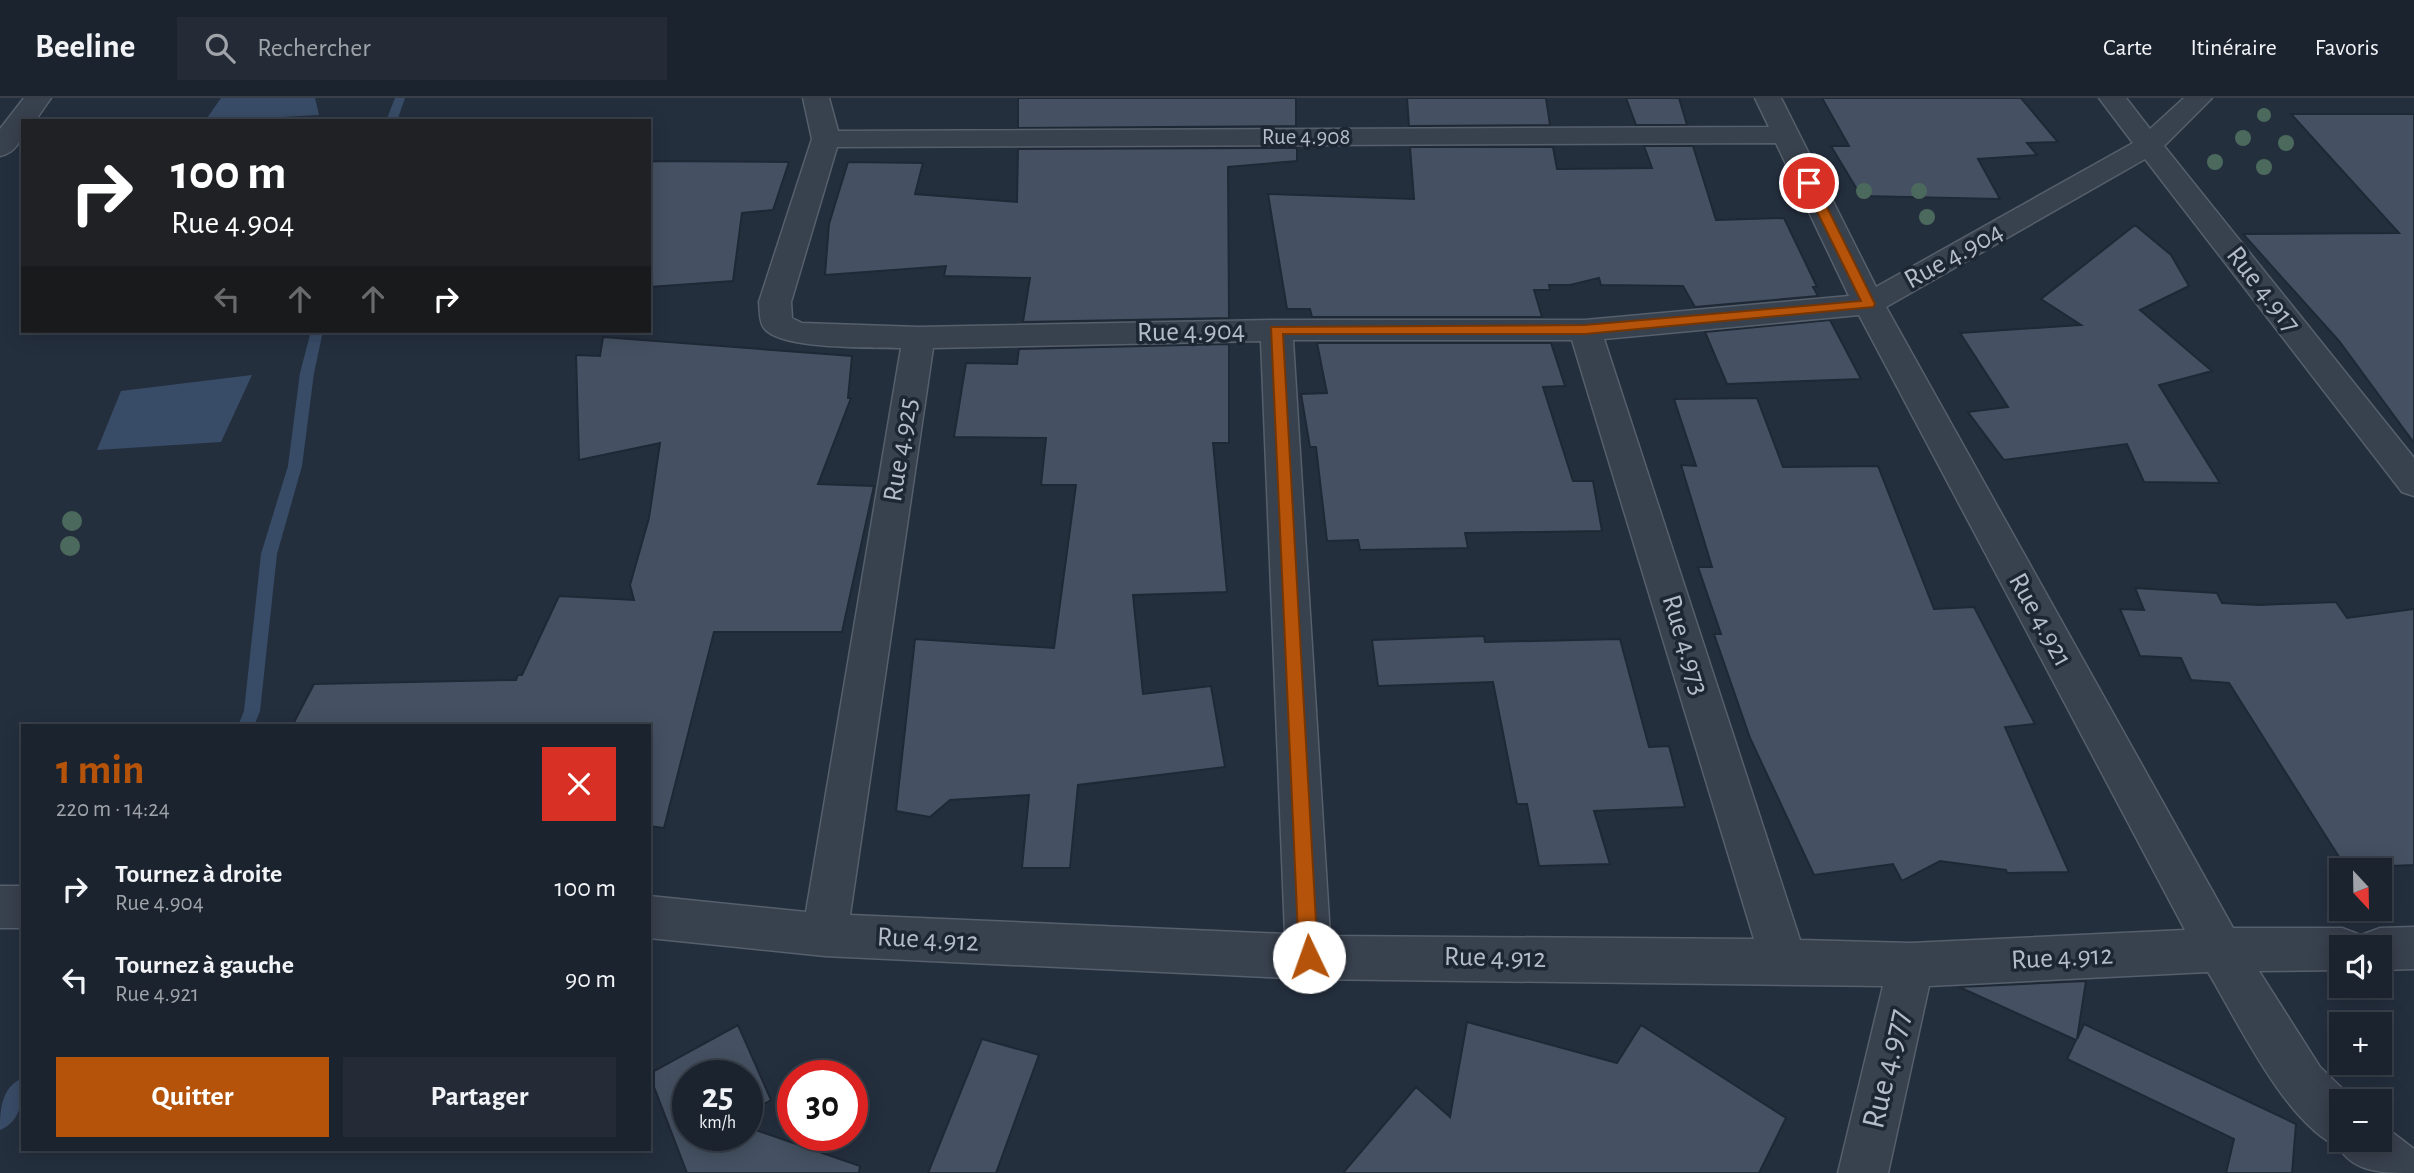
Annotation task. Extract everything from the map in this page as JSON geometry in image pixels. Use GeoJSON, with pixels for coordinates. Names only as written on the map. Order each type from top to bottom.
{"type":"FeatureCollection","features":[{"type":"Feature","properties":{"kind":"street"},"geometry":{"type":"LineString","coordinates":[[22,119],[38,98]]}},
{"type":"Feature","properties":{"kind":"street"},"geometry":{"type":"LineString","coordinates":[[816,98],[826,139],[775,302],[777,324],[797,333],[919,338]]}},
{"type":"Feature","properties":{"kind":"street","name":"Rue 4.921"},"geometry":{"type":"LineString","coordinates":[[1768,98],[1869,304],[2220,950],[2303,1084],[2329,1110]]}},
{"type":"Feature","properties":{"kind":"street","name":"Rue 4.917"},"geometry":{"type":"LineString","coordinates":[[2112,98],[2414,483]]}},
{"type":"Feature","properties":{"kind":"street","name":"Rue 4.904"},"geometry":{"type":"LineString","coordinates":[[919,338],[1276,330],[1585,330],[1869,304],[2149,145],[2199,98]]}},
{"type":"Feature","properties":{"kind":"street"},"geometry":{"type":"LineString","coordinates":[[0,148],[21,120]]}},
{"type":"Feature","properties":{"kind":"street","name":"Rue 4.908"},"geometry":{"type":"LineString","coordinates":[[826,139],[1785,135]]}},
{"type":"Feature","properties":{"kind":"street"},"geometry":{"type":"LineString","coordinates":[[1276,330],[1309,957]]}},
{"type":"Feature","properties":{"kind":"street","name":"Rue 4.973"},"geometry":{"type":"LineString","coordinates":[[1585,330],[1784,961]]}},
{"type":"Feature","properties":{"kind":"street","name":"Rue 4.925"},"geometry":{"type":"LineString","coordinates":[[825,935],[919,338]]}},
{"type":"Feature","properties":{"kind":"street"},"geometry":{"type":"LineString","coordinates":[[0,907],[21,907]]}},
{"type":"Feature","properties":{"kind":"street","name":"Rue 4.912"},"geometry":{"type":"LineString","coordinates":[[651,918],[825,935],[1309,957],[1784,961],[1911,965],[2220,950],[2329,949]]}},
{"type":"Feature","properties":{"kind":"street"},"geometry":{"type":"LineString","coordinates":[[2392,949],[2414,948]]}},
{"type":"Feature","properties":{"kind":"street","name":"Rue 4.977"},"geometry":{"type":"LineString","coordinates":[[1863,1173],[1911,965]]}},
{"type":"Feature","properties":{"kind":"street"},"geometry":{"type":"LineString","coordinates":[[2377,1152],[2404,1173]]}},
{"type":"Feature","properties":{"kind":"water"},"geometry":{"type":"Polygon","coordinates":[[[221,98],[315,98],[319,115],[243,119],[206,119],[221,98]]]}},
{"type":"Feature","properties":{"kind":"water"},"geometry":{"type":"Polygon","coordinates":[[[252,375],[221,442],[97,450],[121,391],[252,375]]]}},
{"type":"Feature","properties":{"kind":"building"},"geometry":{"type":"Polygon","coordinates":[[[1018,98],[1296,98],[1296,126],[1018,128],[1018,98]]]}},
{"type":"Feature","properties":{"kind":"building"},"geometry":{"type":"Polygon","coordinates":[[[1407,98],[1546,98],[1550,125],[1409,126],[1407,98]]]}},
{"type":"Feature","properties":{"kind":"building"},"geometry":{"type":"Polygon","coordinates":[[[1626,98],[1679,98],[1687,125],[1636,125],[1626,98]]]}},
{"type":"Feature","properties":{"kind":"building"},"geometry":{"type":"Polygon","coordinates":[[[1822,98],[2021,98],[2058,142],[2027,143],[2037,155],[1978,159],[2000,199],[1861,196],[1831,146],[1849,146],[1822,98]]]}},
{"type":"Feature","properties":{"kind":"building"},"geometry":{"type":"Polygon","coordinates":[[[2291,114],[2414,114],[2414,443],[2339,341],[2243,234],[2399,233],[2291,114]]]}},
{"type":"Feature","properties":{"kind":"building"},"geometry":{"type":"Polygon","coordinates":[[[1644,146],[1693,146],[1716,220],[1784,218],[1817,287],[1813,287],[1818,296],[1695,307],[1683,286],[1601,285],[1599,278],[1570,285],[1549,285],[1550,290],[1534,290],[1542,317],[1312,317],[1310,309],[1287,309],[1268,194],[1414,199],[1410,147],[1553,147],[1557,169],[1652,168],[1644,146]]]}},
{"type":"Feature","properties":{"kind":"building"},"geometry":{"type":"Polygon","coordinates":[[[1297,148],[1297,161],[1228,167],[1229,318],[1023,322],[1030,278],[944,276],[946,266],[825,275],[829,224],[848,162],[923,163],[915,194],[1017,202],[1018,149],[1297,148]]]}},
{"type":"Feature","properties":{"kind":"building"},"geometry":{"type":"Polygon","coordinates":[[[651,161],[789,162],[773,210],[742,213],[733,281],[651,287],[651,161]]]}},
{"type":"Feature","properties":{"kind":"building"},"geometry":{"type":"Polygon","coordinates":[[[2135,225],[2171,255],[2189,286],[2140,310],[2212,371],[2159,385],[2220,483],[2144,482],[2127,444],[2004,460],[1968,412],[2008,407],[1960,333],[2081,325],[2041,299],[2135,225]]]}},
{"type":"Feature","properties":{"kind":"building"},"geometry":{"type":"Polygon","coordinates":[[[1830,320],[1861,379],[1727,384],[1705,332],[1830,320]]]}},
{"type":"Feature","properties":{"kind":"building"},"geometry":{"type":"Polygon","coordinates":[[[603,337],[852,356],[848,398],[851,398],[818,484],[874,486],[842,632],[714,632],[664,828],[651,826],[651,724],[293,724],[314,684],[516,680],[518,675],[522,675],[559,596],[634,600],[630,585],[649,518],[660,443],[579,460],[576,355],[600,356],[603,337]]]}},
{"type":"Feature","properties":{"kind":"building"},"geometry":{"type":"Polygon","coordinates":[[[1317,343],[1551,343],[1565,386],[1543,387],[1573,481],[1593,481],[1602,531],[1465,533],[1468,548],[1360,550],[1358,540],[1327,541],[1316,447],[1310,447],[1301,394],[1327,393],[1317,343]]]}},
{"type":"Feature","properties":{"kind":"building"},"geometry":{"type":"Polygon","coordinates":[[[1229,344],[1229,443],[1213,443],[1227,592],[1133,595],[1143,694],[1211,686],[1225,767],[1078,785],[1070,868],[1022,868],[1029,795],[950,800],[930,817],[896,811],[915,639],[1054,648],[1076,485],[1041,485],[1046,438],[954,437],[966,363],[1017,364],[1019,349],[1229,344]]]}},
{"type":"Feature","properties":{"kind":"building"},"geometry":{"type":"Polygon","coordinates":[[[1757,398],[1783,467],[1878,466],[1934,609],[1974,607],[2035,724],[2005,727],[2069,872],[2007,873],[2006,870],[1940,861],[1902,881],[1893,864],[1814,875],[1750,738],[1714,634],[1721,634],[1698,567],[1712,567],[1681,465],[1696,466],[1674,399],[1757,398]]]}},
{"type":"Feature","properties":{"kind":"building"},"geometry":{"type":"Polygon","coordinates":[[[2135,588],[2217,593],[2222,603],[2259,605],[2336,602],[2347,618],[2414,609],[2414,865],[2392,866],[2392,858],[2340,858],[2229,683],[2191,680],[2181,658],[2140,656],[2120,609],[2144,610],[2135,588]]]}},
{"type":"Feature","properties":{"kind":"building"},"geometry":{"type":"Polygon","coordinates":[[[1484,636],[1485,642],[1620,639],[1649,747],[1669,746],[1685,807],[1594,811],[1610,864],[1539,866],[1527,804],[1517,804],[1493,682],[1378,686],[1372,640],[1484,636]]]}},
{"type":"Feature","properties":{"kind":"building"},"geometry":{"type":"Polygon","coordinates":[[[2086,981],[2077,1039],[2084,1024],[2296,1124],[2292,1173],[2226,1173],[2234,1139],[2067,1059],[2076,1040],[1959,987],[2086,981]]]}},
{"type":"Feature","properties":{"kind":"building"},"geometry":{"type":"Polygon","coordinates":[[[1467,1022],[1617,1063],[1641,1025],[1786,1118],[1759,1173],[1343,1173],[1416,1087],[1450,1117],[1467,1022]]]}},
{"type":"Feature","properties":{"kind":"building"},"geometry":{"type":"Polygon","coordinates":[[[738,1025],[753,1060],[674,1060],[738,1025]]]}},
{"type":"Feature","properties":{"kind":"building"},"geometry":{"type":"Polygon","coordinates":[[[982,1039],[1039,1055],[996,1173],[928,1173],[982,1039]]]}},
{"type":"Feature","properties":{"kind":"building"},"geometry":{"type":"Polygon","coordinates":[[[672,1061],[672,1134],[654,1087],[654,1071],[672,1061]]]}},
{"type":"Feature","properties":{"kind":"building"},"geometry":{"type":"Polygon","coordinates":[[[763,1082],[771,1100],[763,1105],[763,1082]]]}},
{"type":"Feature","properties":{"kind":"building"},"geometry":{"type":"Polygon","coordinates":[[[763,1133],[777,1137],[777,1151],[817,1151],[860,1166],[859,1173],[687,1173],[679,1151],[763,1151],[763,1133]]]}},
{"type":"Feature","properties":{"kind":"waterway"},"geometry":{"type":"LineString","coordinates":[[392,119],[400,98]]}},
{"type":"Feature","properties":{"kind":"waterway"},"geometry":{"type":"LineString","coordinates":[[247,724],[252,711],[269,554],[295,466],[307,373],[317,333]]}},
{"type":"Feature","properties":{"kind":"waterway"},"geometry":{"type":"LineString","coordinates":[[0,1120],[21,1091]]}},
{"type":"Feature","properties":{"kind":"route"},"geometry":{"type":"LineString","coordinates":[[1309,957],[1276,330],[1585,330],[1869,304],[1809,183]]}}]}
